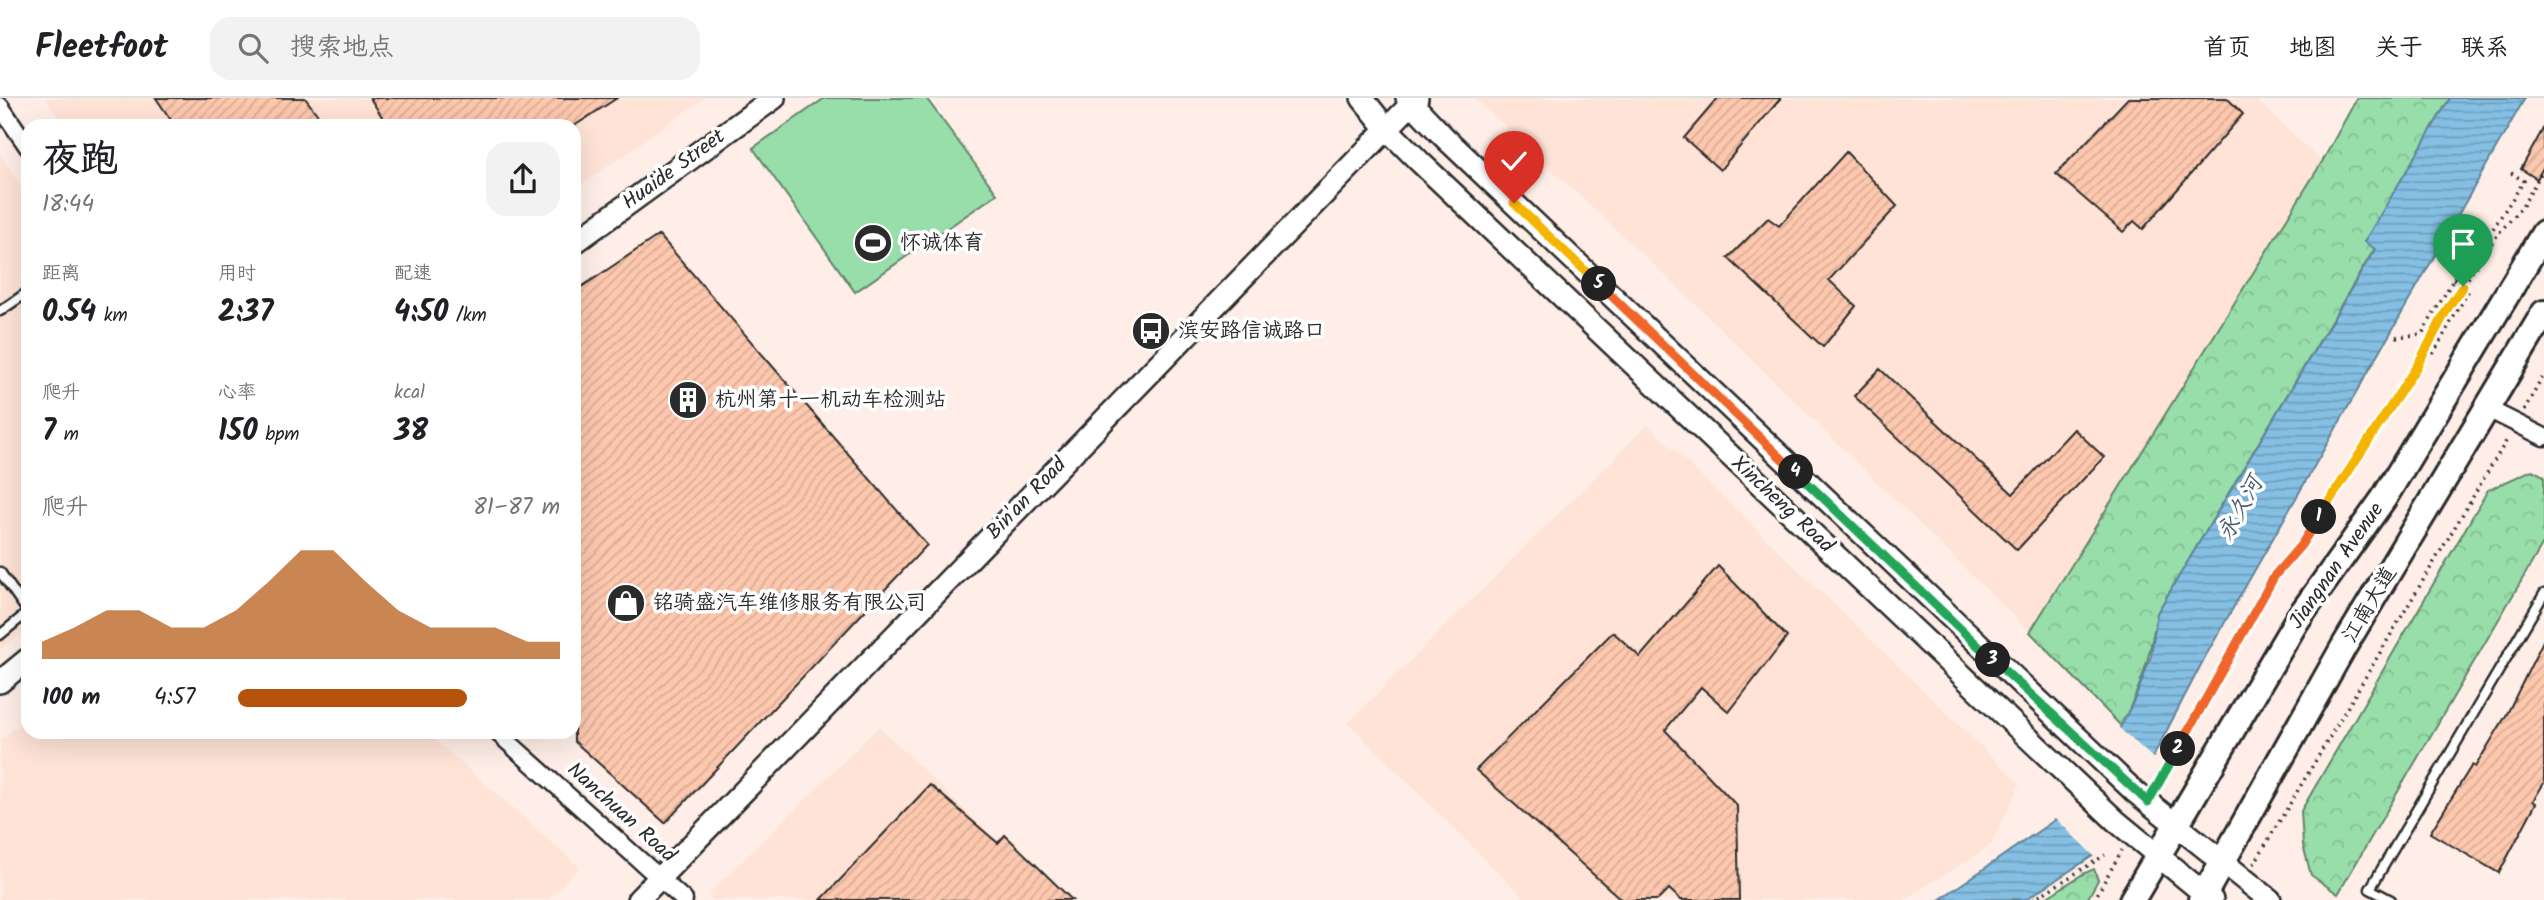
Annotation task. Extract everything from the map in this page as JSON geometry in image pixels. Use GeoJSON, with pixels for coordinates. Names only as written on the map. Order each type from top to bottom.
{"type":"FeatureCollection","features":[{"type":"Feature","properties":{"kind":"main road","name":"Huaide Street"},"geometry":{"type":"LineString","coordinates":[[581,238],[774,98]]}},
{"type":"Feature","properties":{"kind":"main road","name":"Xincheng Road"},"geometry":{"type":"LineString","coordinates":[[1362,98],[1387,129],[2002,715],[2206,898]]}},
{"type":"Feature","properties":{"kind":"main road","name":"Xincheng Road"},"geometry":{"type":"LineString","coordinates":[[1412,100],[2025,690],[2141,797],[2270,900]]}},
{"type":"Feature","properties":{"kind":"main road","name":"Bin'an Road"},"geometry":{"type":"LineString","coordinates":[[638,900],[1387,129],[1412,100]]}},
{"type":"Feature","properties":{"kind":"main road","name":"Jiangnan Avenue"},"geometry":{"type":"LineString","coordinates":[[2132,900],[2297,620],[2384,498],[2544,233]]}},
{"type":"Feature","properties":{"kind":"main road","name":"江南大道"},"geometry":{"type":"LineString","coordinates":[[2206,898],[2223,862],[2343,648],[2544,313]]}},
{"type":"Feature","properties":{"kind":"main road"},"geometry":{"type":"LineString","coordinates":[[0,682],[21,665]]}},
{"type":"Feature","properties":{"kind":"street"},"geometry":{"type":"LineString","coordinates":[[0,106],[21,137]]}},
{"type":"Feature","properties":{"kind":"street"},"geometry":{"type":"LineString","coordinates":[[2488,409],[2544,437]]}},
{"type":"Feature","properties":{"kind":"street","name":"Nanchuan Road"},"geometry":{"type":"LineString","coordinates":[[505,739],[684,900]]}},
{"type":"Feature","properties":{"kind":"lane"},"geometry":{"type":"LineString","coordinates":[[0,311],[21,297]]}},
{"type":"Feature","properties":{"kind":"lane"},"geometry":{"type":"LineString","coordinates":[[0,572],[21,602]]}},
{"type":"Feature","properties":{"kind":"lane"},"geometry":{"type":"LineString","coordinates":[[2391,900],[2370,888],[2544,594]]}},
{"type":"Feature","properties":{"kind":"lane"},"geometry":{"type":"LineString","coordinates":[[0,635],[21,618]]}},
{"type":"Feature","properties":{"kind":"path"},"geometry":{"type":"LineString","coordinates":[[2141,797],[2275,575],[2301,545],[2417,366],[2449,306],[2498,234],[2522,207],[2544,168]]}},
{"type":"Feature","properties":{"kind":"path"},"geometry":{"type":"LineString","coordinates":[[2396,337],[2422,334],[2461,265],[2485,241],[2524,181],[2511,173]]}},
{"type":"Feature","properties":{"kind":"path"},"geometry":{"type":"LineString","coordinates":[[2433,355],[2469,290],[2453,279]]}},
{"type":"Feature","properties":{"kind":"path"},"geometry":{"type":"LineString","coordinates":[[2245,880],[2544,375]]}},
{"type":"Feature","properties":{"kind":"path"},"geometry":{"type":"LineString","coordinates":[[2094,900],[2124,827]]}},
{"type":"Feature","properties":{"kind":"path"},"geometry":{"type":"LineString","coordinates":[[2033,900],[2105,855]]}},
{"type":"Feature","properties":{"kind":"shaded area"},"geometry":{"type":"Polygon","coordinates":[[[45,98],[704,98],[581,185],[581,119],[60,119],[45,98]]]}},
{"type":"Feature","properties":{"kind":"shaded area"},"geometry":{"type":"Polygon","coordinates":[[[1475,98],[2254,98],[2322,162],[2030,632],[1686,295],[1475,98]]]}},
{"type":"Feature","properties":{"kind":"shaded area"},"geometry":{"type":"Polygon","coordinates":[[[0,154],[21,187],[21,633],[0,650],[0,154]]]}},
{"type":"Feature","properties":{"kind":"shaded area"},"geometry":{"type":"Polygon","coordinates":[[[1648,425],[2020,784],[1991,845],[1904,900],[1526,900],[1348,723],[1648,425]]]}},
{"type":"Feature","properties":{"kind":"shaded area"},"geometry":{"type":"Polygon","coordinates":[[[21,724],[21,739],[434,739],[579,867],[548,900],[0,900],[0,740],[21,724]]]}},
{"type":"Feature","properties":{"kind":"shaded area"},"geometry":{"type":"Polygon","coordinates":[[[879,727],[1057,900],[714,900],[708,895],[879,727]]]}},
{"type":"Feature","properties":{"kind":"green space","name":"怀诚体育"},"geometry":{"type":"Polygon","coordinates":[[[825,98],[926,98],[997,194],[855,292],[753,148],[825,98]]]}},
{"type":"Feature","properties":{"kind":"green space"},"geometry":{"type":"Polygon","coordinates":[[[2357,98],[2450,98],[2365,242],[2375,248],[2157,613],[2144,671],[2121,726],[2030,632],[2322,162],[2357,98]]]}},
{"type":"Feature","properties":{"kind":"green space"},"geometry":{"type":"Polygon","coordinates":[[[2532,470],[2544,476],[2544,542],[2338,894],[2311,875],[2303,845],[2301,811],[2488,490],[2532,470]]]}},
{"type":"Feature","properties":{"kind":"green space"},"geometry":{"type":"Polygon","coordinates":[[[2094,869],[2098,880],[2087,900],[2043,900],[2083,874],[2094,869]]]}},
{"type":"Feature","properties":{"kind":"water","name":"永久河"},"geometry":{"type":"Polygon","coordinates":[[[2450,98],[2525,98],[2205,657],[2154,755],[2094,855],[2025,900],[1939,900],[2056,819],[2121,726],[2137,694],[2151,656],[2157,613],[2375,249],[2364,242],[2450,98]]]}},
{"type":"Feature","properties":{"kind":"pier"},"geometry":{"type":"Polygon","coordinates":[[[2117,726],[2154,759],[2095,857],[2054,817],[2117,726]]]}},
{"type":"Feature","properties":{"kind":"building"},"geometry":{"type":"Polygon","coordinates":[[[156,98],[305,98],[321,119],[170,119],[156,98]]]}},
{"type":"Feature","properties":{"kind":"building"},"geometry":{"type":"Polygon","coordinates":[[[370,98],[617,98],[581,121],[581,119],[384,119],[370,98]]]}},
{"type":"Feature","properties":{"kind":"building"},"geometry":{"type":"Polygon","coordinates":[[[1718,98],[1781,98],[1720,170],[1684,138],[1718,98]]]}},
{"type":"Feature","properties":{"kind":"building"},"geometry":{"type":"Polygon","coordinates":[[[2128,98],[2227,98],[2243,114],[2143,229],[2134,221],[2123,232],[2056,174],[2128,98]]]}},
{"type":"Feature","properties":{"kind":"building"},"geometry":{"type":"Polygon","coordinates":[[[2544,127],[2544,166],[2537,179],[2521,169],[2544,127]]]}},
{"type":"Feature","properties":{"kind":"building"},"geometry":{"type":"Polygon","coordinates":[[[1846,152],[1897,206],[1829,280],[1856,306],[1823,347],[1728,258],[1768,218],[1779,226],[1846,152]]]}},
{"type":"Feature","properties":{"kind":"building","name":"杭州第十一机动车检测站"},"geometry":{"type":"Polygon","coordinates":[[[659,235],[927,545],[665,823],[574,741],[581,739],[581,287],[659,235]]]}},
{"type":"Feature","properties":{"kind":"building"},"geometry":{"type":"Polygon","coordinates":[[[1880,369],[2013,494],[2074,429],[2104,457],[2017,550],[1854,396],[1880,369]]]}},
{"type":"Feature","properties":{"kind":"building"},"geometry":{"type":"Polygon","coordinates":[[[1718,566],[1787,637],[1729,712],[1701,687],[1665,730],[1737,806],[1739,900],[1681,900],[1669,889],[1658,900],[1622,900],[1476,770],[1613,632],[1640,657],[1718,566]]]}},
{"type":"Feature","properties":{"kind":"building"},"geometry":{"type":"Polygon","coordinates":[[[2544,639],[2544,783],[2499,873],[2430,833],[2507,714],[2544,639]]]}},
{"type":"Feature","properties":{"kind":"building"},"geometry":{"type":"Polygon","coordinates":[[[930,785],[998,843],[1005,835],[1072,900],[821,900],[930,785]]]}},
{"type":"Feature","properties":{"kind":"place","name":"怀诚体育"},"geometry":{"type":"Point","coordinates":[873,243]}},
{"type":"Feature","properties":{"kind":"place","name":"滨安路信诚路口"},"geometry":{"type":"Point","coordinates":[1151,331]}},
{"type":"Feature","properties":{"kind":"place","name":"杭州第十一机动车检测站"},"geometry":{"type":"Point","coordinates":[688,400]}},
{"type":"Feature","properties":{"kind":"place","name":"铭骑盛汽车维修服务有限公司"},"geometry":{"type":"Point","coordinates":[626,603]}},
{"type":"Feature","properties":{"kind":"route"},"geometry":{"type":"LineString","coordinates":[[1514,203],[2025,690],[2148,802],[2275,575],[2301,545],[2417,366],[2449,306],[2463,286]]}}]}
